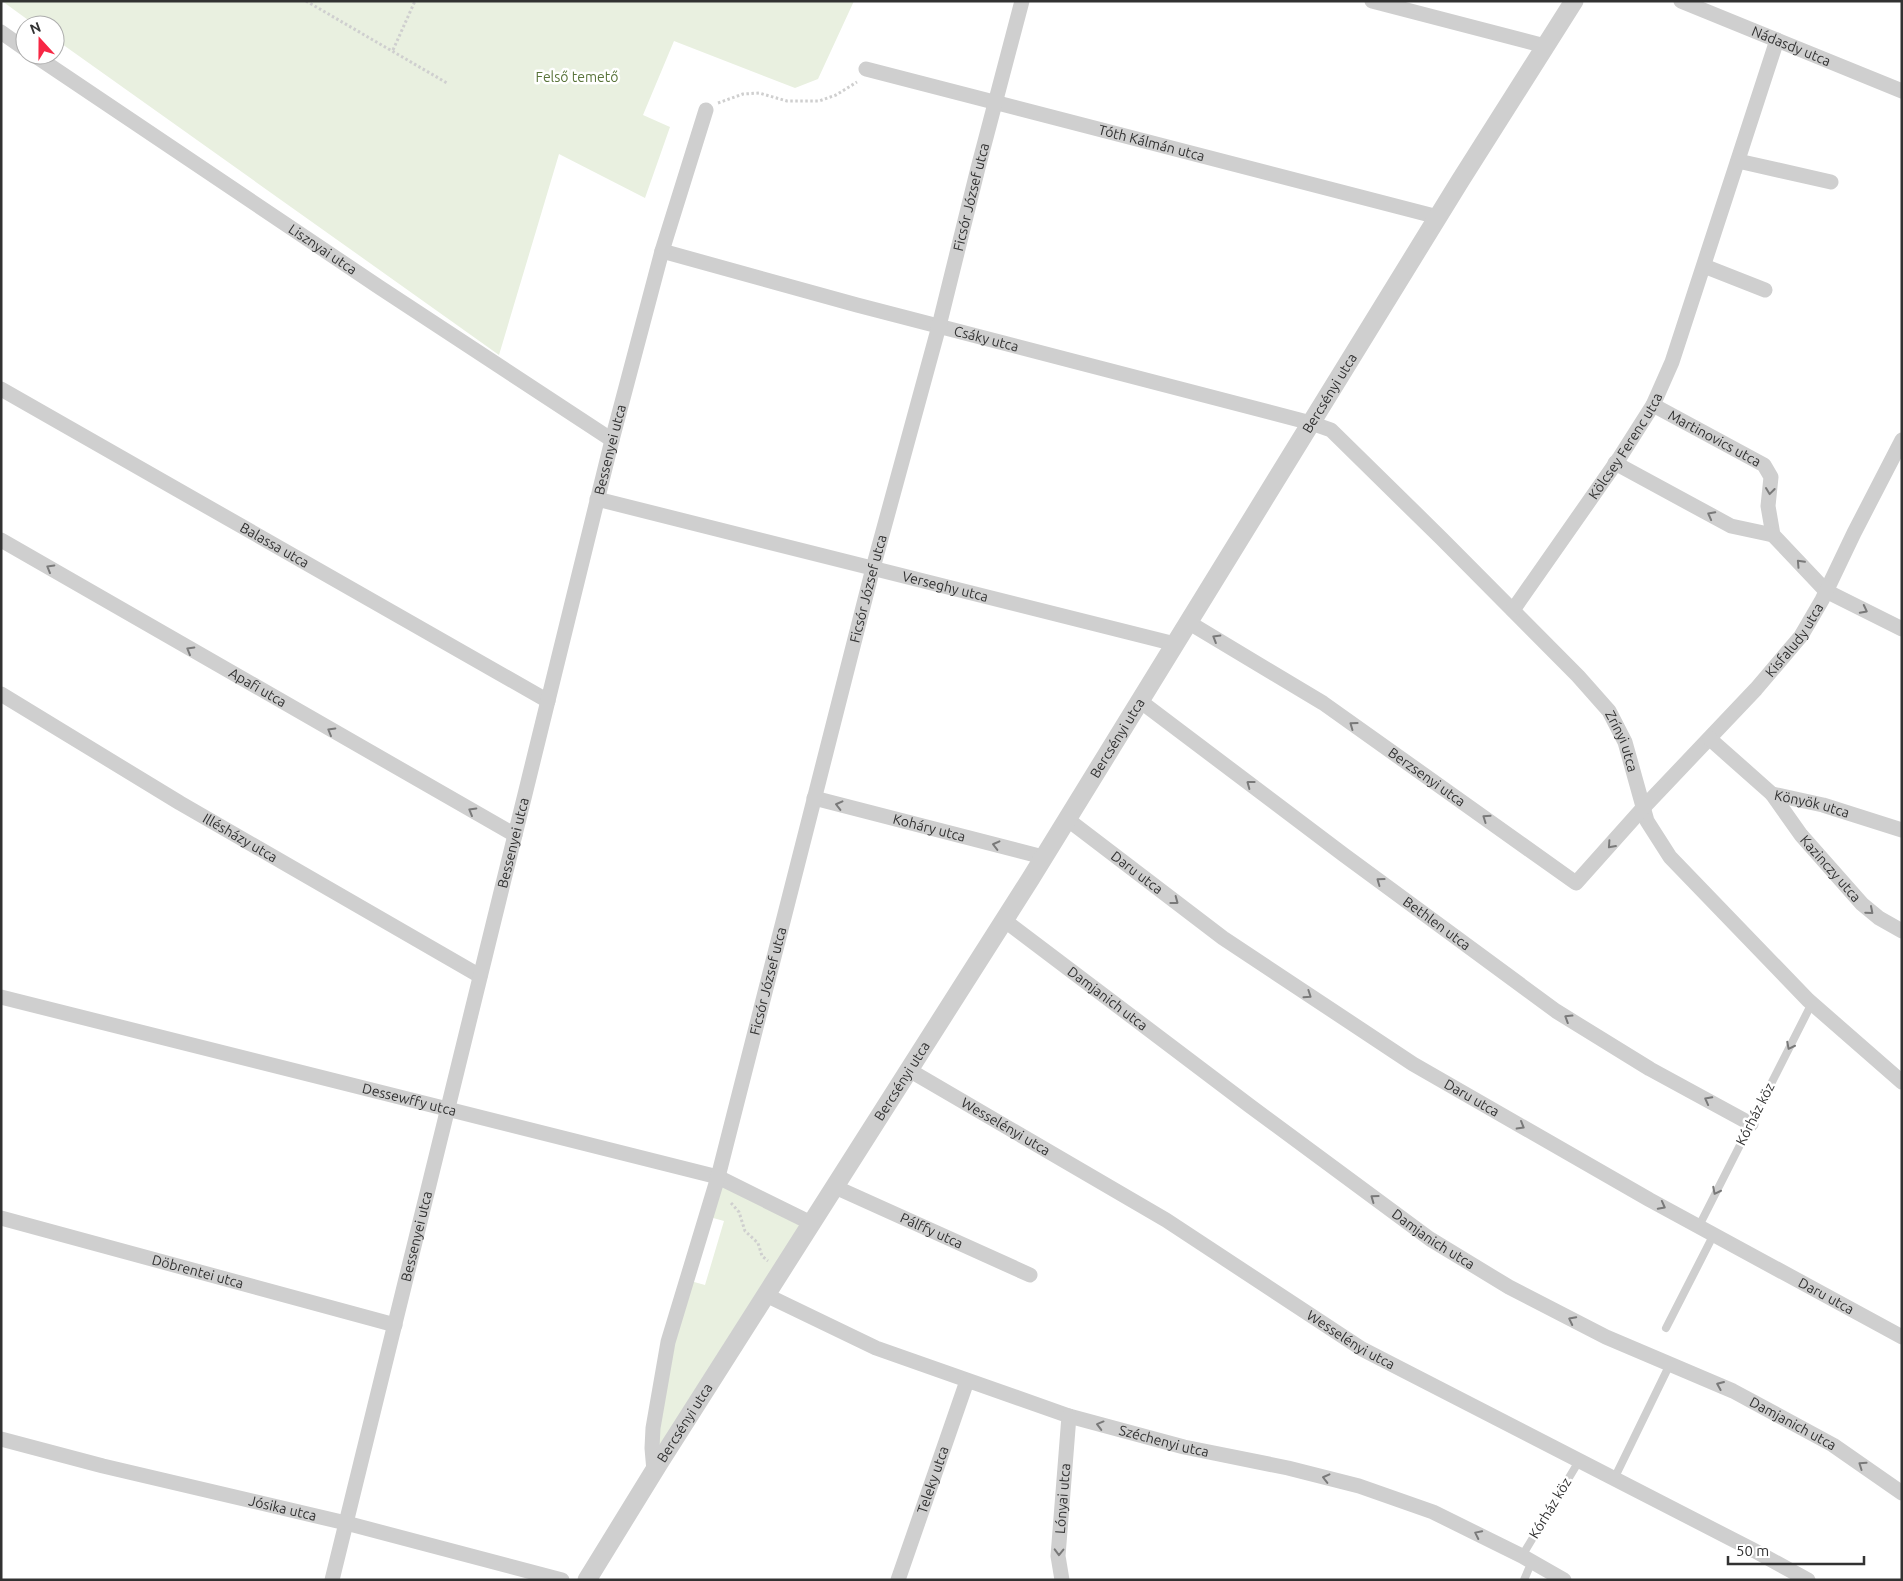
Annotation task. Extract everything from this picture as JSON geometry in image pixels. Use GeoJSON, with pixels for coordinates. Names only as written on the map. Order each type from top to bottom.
{"type":"FeatureCollection","features":[{"type":"Feature","properties":{"kind":"street","name":"Ficsór József utca"},"geometry":{"type":"LineString","coordinates":[[718,1178],[873,568],[939,326],[1022,1]]}},
{"type":"Feature","properties":{"kind":"street"},"geometry":{"type":"LineString","coordinates":[[1372,1],[1545,46]]}},
{"type":"Feature","properties":{"kind":"street","name":"Bercsényi utca"},"geometry":{"type":"LineString","coordinates":[[587,1580],[654,1471],[1004,920],[1438,217],[1574,1]]}},
{"type":"Feature","properties":{"kind":"street","name":"Nádasdy utca"},"geometry":{"type":"LineString","coordinates":[[1681,1],[1902,91]]}},
{"type":"Feature","properties":{"kind":"street"},"geometry":{"type":"LineString","coordinates":[[1,32],[15,42]]}},
{"type":"Feature","properties":{"kind":"street","name":"Kölcsey Ferenc utca"},"geometry":{"type":"LineString","coordinates":[[1513,610],[1653,405],[1672,362],[1777,40]]}},
{"type":"Feature","properties":{"kind":"street","name":"Lisznyai utca"},"geometry":{"type":"LineString","coordinates":[[49,65],[379,287],[612,440]]}},
{"type":"Feature","properties":{"kind":"street","name":"Tóth Kálmán utca"},"geometry":{"type":"LineString","coordinates":[[866,69],[1438,217]]}},
{"type":"Feature","properties":{"kind":"street","name":"Bessenyei utca"},"geometry":{"type":"LineString","coordinates":[[332,1580],[612,440],[662,251],[706,110]]}},
{"type":"Feature","properties":{"kind":"street"},"geometry":{"type":"LineString","coordinates":[[1738,161],[1831,182]]}},
{"type":"Feature","properties":{"kind":"street","name":"Csáky utca"},"geometry":{"type":"LineString","coordinates":[[662,251],[939,326],[1311,423]]}},
{"type":"Feature","properties":{"kind":"street"},"geometry":{"type":"LineString","coordinates":[[1704,266],[1765,290]]}},
{"type":"Feature","properties":{"kind":"street","name":"Balassa utca"},"geometry":{"type":"LineString","coordinates":[[1,389],[548,701]]}},
{"type":"Feature","properties":{"kind":"street","name":"Martinovics utca"},"geometry":{"type":"LineString","coordinates":[[1653,405],[1764,465],[1771,478],[1768,506],[1773,535]]}},
{"type":"Feature","properties":{"kind":"street","name":"Zrínyi utca"},"geometry":{"type":"LineString","coordinates":[[1311,423],[1331,430],[1578,676],[1609,712],[1625,742],[1647,821],[1670,857],[1812,1003],[1902,1082]]}},
{"type":"Feature","properties":{"kind":"street","name":"Kisfaludy utca"},"geometry":{"type":"LineString","coordinates":[[1643,808],[1710,739],[1802,636],[1902,440]]}},
{"type":"Feature","properties":{"kind":"street"},"geometry":{"type":"LineString","coordinates":[[1615,463],[1731,526],[1773,535],[1826,591],[1902,629]]}},
{"type":"Feature","properties":{"kind":"street","name":"Verseghy utca"},"geometry":{"type":"LineString","coordinates":[[597,500],[1175,644]]}},
{"type":"Feature","properties":{"kind":"street","name":"Apafi utca"},"geometry":{"type":"LineString","coordinates":[[1,540],[515,835]]}},
{"type":"Feature","properties":{"kind":"street","name":"Berzsenyi utca"},"geometry":{"type":"LineString","coordinates":[[1188,622],[1323,703],[1576,883],[1643,808]]}},
{"type":"Feature","properties":{"kind":"street","name":"Illésházy utca"},"geometry":{"type":"LineString","coordinates":[[1,694],[180,803],[480,976]]}},
{"type":"Feature","properties":{"kind":"street","name":"Bethlen utca"},"geometry":{"type":"LineString","coordinates":[[1140,700],[1344,855],[1556,1011],[1650,1069],[1751,1124]]}},
{"type":"Feature","properties":{"kind":"street","name":"Könyök utca"},"geometry":{"type":"LineString","coordinates":[[1710,739],[1772,794],[1823,806],[1902,830]]}},
{"type":"Feature","properties":{"kind":"street","name":"Kazinczy utca"},"geometry":{"type":"LineString","coordinates":[[1772,794],[1800,835],[1862,904],[1879,918],[1902,931]]}},
{"type":"Feature","properties":{"kind":"street","name":"Koháry utca"},"geometry":{"type":"LineString","coordinates":[[814,798],[1043,857]]}},
{"type":"Feature","properties":{"kind":"street","name":"Daru utca"},"geometry":{"type":"LineString","coordinates":[[1067,818],[1222,938],[1404,1058],[1699,1226],[1902,1337]]}},
{"type":"Feature","properties":{"kind":"street","name":"Damjanich utca"},"geometry":{"type":"LineString","coordinates":[[1004,920],[1430,1239],[1509,1287],[1606,1337],[1733,1391],[1834,1445],[1902,1493]]}},
{"type":"Feature","properties":{"kind":"street","name":"Dessewffy utca"},"geometry":{"type":"LineString","coordinates":[[1,997],[718,1178],[811,1223]]}},
{"type":"Feature","properties":{"kind":"street","name":"Wesselényi utca"},"geometry":{"type":"LineString","coordinates":[[909,1070],[1166,1220],[1362,1349],[1808,1580]]}},
{"type":"Feature","properties":{"kind":"street","name":"Bercsényi utca"},"geometry":{"type":"LineString","coordinates":[[654,1471],[653,1428],[668,1342],[718,1178]]}},
{"type":"Feature","properties":{"kind":"street","name":"Pálffy utca"},"geometry":{"type":"LineString","coordinates":[[835,1187],[1030,1275]]}},
{"type":"Feature","properties":{"kind":"street","name":"Döbrentei utca"},"geometry":{"type":"LineString","coordinates":[[1,1218],[395,1325]]}},
{"type":"Feature","properties":{"kind":"street","name":"Széchenyi utca"},"geometry":{"type":"LineString","coordinates":[[766,1295],[876,1348],[1069,1416],[1184,1447],[1288,1468],[1359,1486],[1433,1512],[1527,1558],[1564,1580]]}},
{"type":"Feature","properties":{"kind":"street","name":"Teleky utca"},"geometry":{"type":"LineString","coordinates":[[898,1580],[967,1381]]}},
{"type":"Feature","properties":{"kind":"street","name":"Lónyai utca"},"geometry":{"type":"LineString","coordinates":[[1062,1580],[1058,1556],[1069,1416]]}},
{"type":"Feature","properties":{"kind":"street","name":"Jósika utca"},"geometry":{"type":"LineString","coordinates":[[1,1440],[346,1523],[562,1580]]}},
{"type":"Feature","properties":{"kind":"lane","name":"Kórház köz"},"geometry":{"type":"LineString","coordinates":[[1699,1226],[1812,1003]]}},
{"type":"Feature","properties":{"kind":"lane"},"geometry":{"type":"LineString","coordinates":[[1666,1328],[1714,1234]]}},
{"type":"Feature","properties":{"kind":"lane"},"geometry":{"type":"LineString","coordinates":[[1614,1479],[1670,1364]]}},
{"type":"Feature","properties":{"kind":"lane","name":"Kórház köz"},"geometry":{"type":"LineString","coordinates":[[1524,1580],[1527,1558],[1579,1461]]}},
{"type":"Feature","properties":{"kind":"path"},"geometry":{"type":"LineString","coordinates":[[306,1],[393,50],[447,84]]}},
{"type":"Feature","properties":{"kind":"path"},"geometry":{"type":"LineString","coordinates":[[393,50],[415,1]]}},
{"type":"Feature","properties":{"kind":"path"},"geometry":{"type":"LineString","coordinates":[[706,110],[724,100],[742,94],[759,93],[787,101],[819,101],[836,95],[857,82],[866,69]]}},
{"type":"Feature","properties":{"kind":"path"},"geometry":{"type":"LineString","coordinates":[[713,1193],[736,1207],[745,1232],[758,1244],[762,1256],[782,1270]]}},
{"type":"Feature","properties":{"kind":"green space","name":"Felső temető"},"geometry":{"type":"Polygon","coordinates":[[[2,1],[854,1],[818,79],[795,88],[674,41],[643,115],[670,127],[645,198],[559,154],[499,355],[65,46],[65,15],[21,15],[2,1]]]}},
{"type":"Feature","properties":{"kind":"green space"},"geometry":{"type":"Polygon","coordinates":[[[718,1178],[811,1223],[654,1470],[652,1448],[687,1280],[705,1285],[724,1221],[706,1216],[718,1178]]]}}]}
